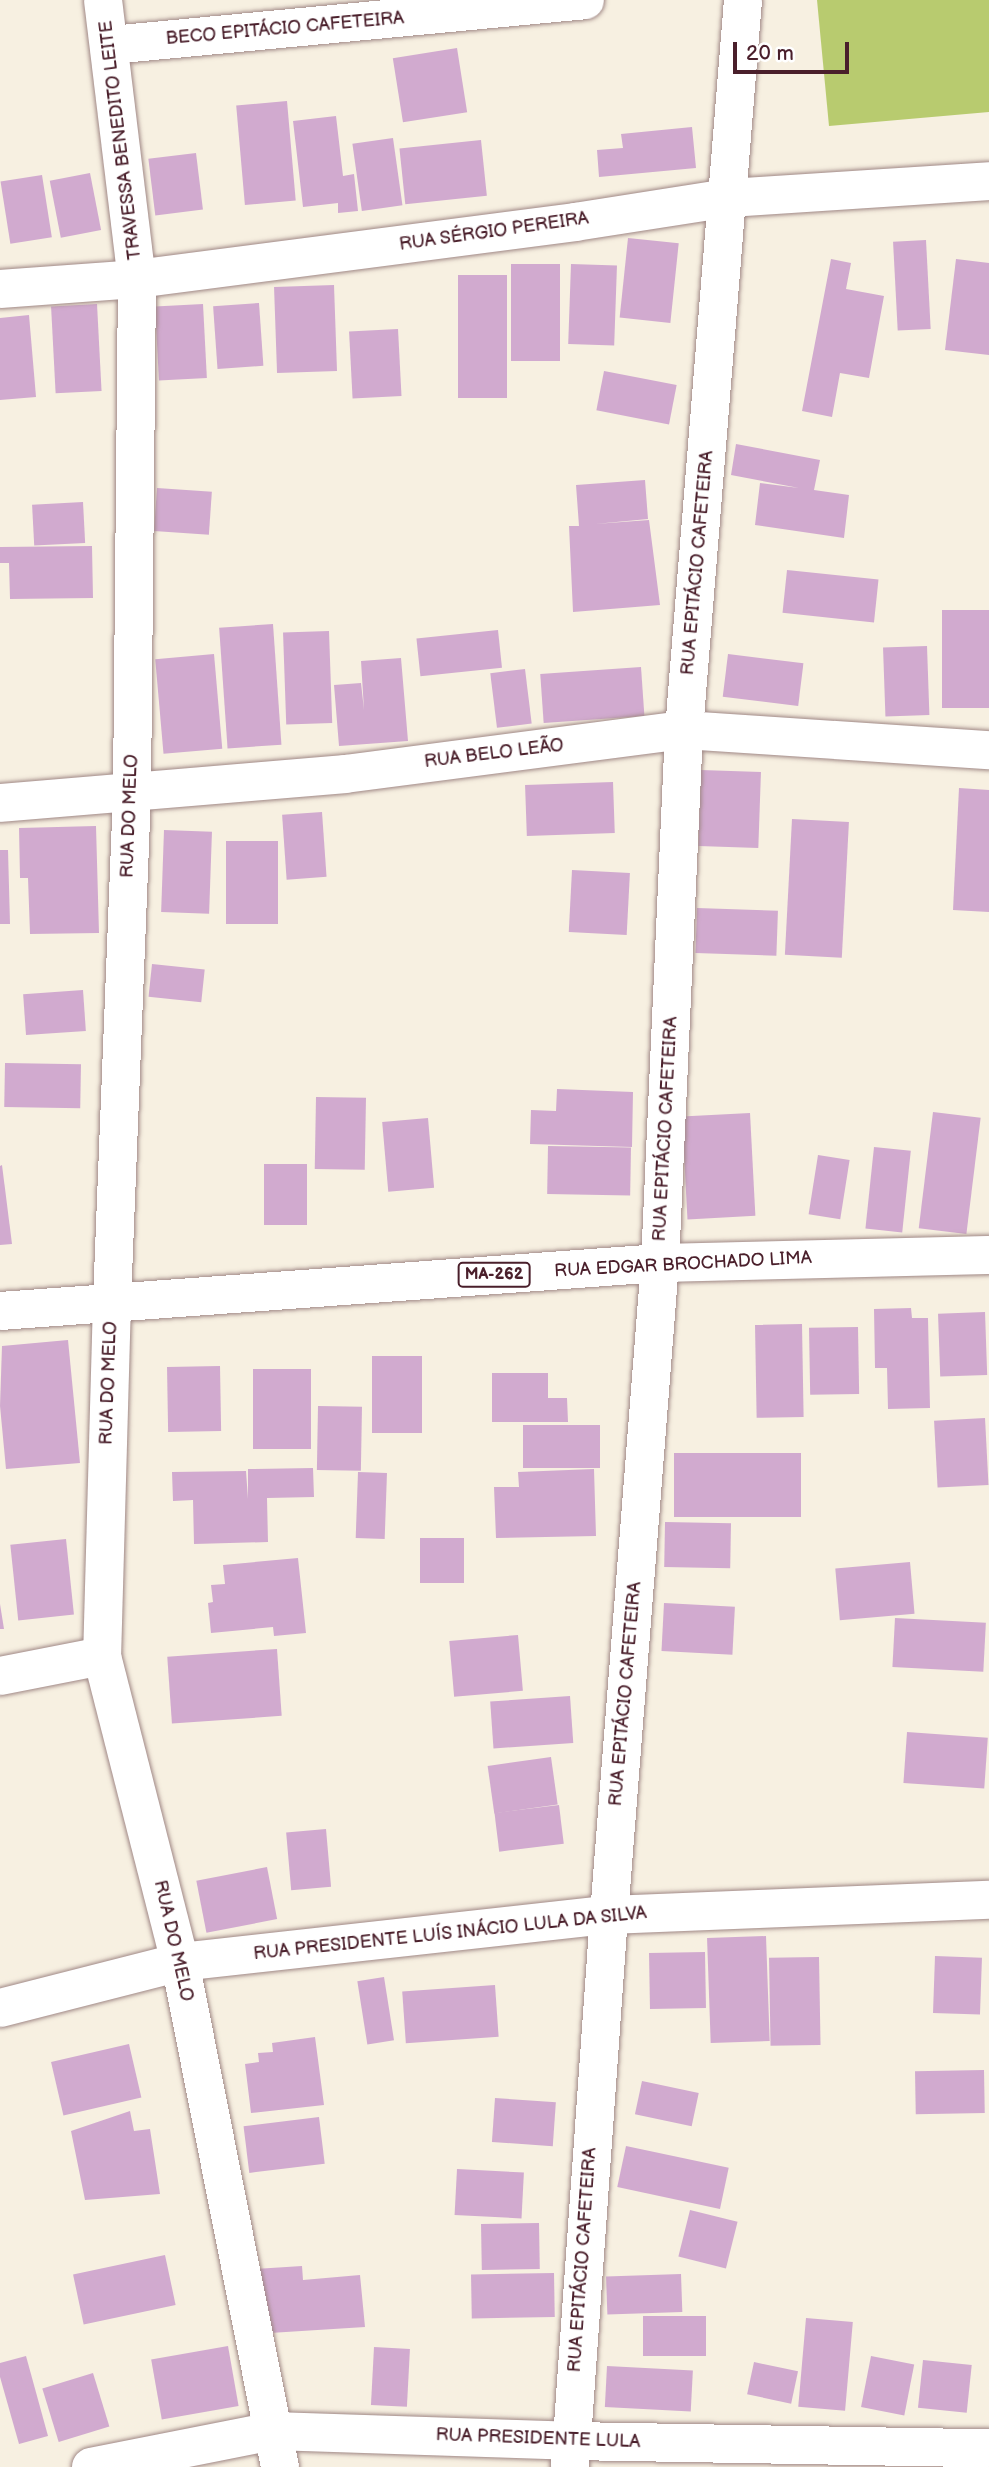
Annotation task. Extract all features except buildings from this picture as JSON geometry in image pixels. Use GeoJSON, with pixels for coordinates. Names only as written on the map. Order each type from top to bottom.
{"type":"FeatureCollection","features":[{"type":"Feature","properties":{"kind":"street","name":"TRAVESSA BENEDITO LEITE"},"geometry":{"type":"LineString","coordinates":[[103,0],[111,46],[138,279]]}},
{"type":"Feature","properties":{"kind":"street","name":"BECO EPITÁCIO CAFETEIRA"},"geometry":{"type":"LineString","coordinates":[[111,46],[584,0]]}},
{"type":"Feature","properties":{"kind":"street","name":"RUA EPITÁCIO CAFETEIRA"},"geometry":{"type":"LineString","coordinates":[[570,2454],[660,1263],[684,730],[743,0]]}},
{"type":"Feature","properties":{"kind":"street","name":"RUA SÉRGIO PEREIRA"},"geometry":{"type":"LineString","coordinates":[[0,289],[138,279],[562,224],[729,198],[989,181]]}},
{"type":"Feature","properties":{"kind":"street","name":"RUA DO MELO"},"geometry":{"type":"LineString","coordinates":[[138,279],[132,794],[112,1301],[102,1657],[180,1962],[276,2449]]}},
{"type":"Feature","properties":{"kind":"street","name":"RUA BELO LEÃO"},"geometry":{"type":"LineString","coordinates":[[0,803],[345,774],[684,730],[989,750]]}},
{"type":"Feature","properties":{"kind":"street","name":"RUA EDGAR BROCHADO LIMA"},"geometry":{"type":"LineString","coordinates":[[0,1311],[660,1263],[989,1255]]}},
{"type":"Feature","properties":{"kind":"street"},"geometry":{"type":"LineString","coordinates":[[0,1676],[102,1657]]}},
{"type":"Feature","properties":{"kind":"street","name":"RUA PRESIDENTE LUÍS INÁCIO LULA DA SILVA"},"geometry":{"type":"LineString","coordinates":[[0,2008],[180,1962],[609,1915],[989,1900]]}},
{"type":"Feature","properties":{"kind":"street","name":"RUA PRESIDENTE LULA"},"geometry":{"type":"LineString","coordinates":[[91,2467],[276,2449],[570,2454],[989,2448]]}},
{"type":"Feature","properties":{"kind":"green space"},"geometry":{"type":"Polygon","coordinates":[[[817,0],[989,0],[989,112],[829,126],[817,0]]]}}]}
